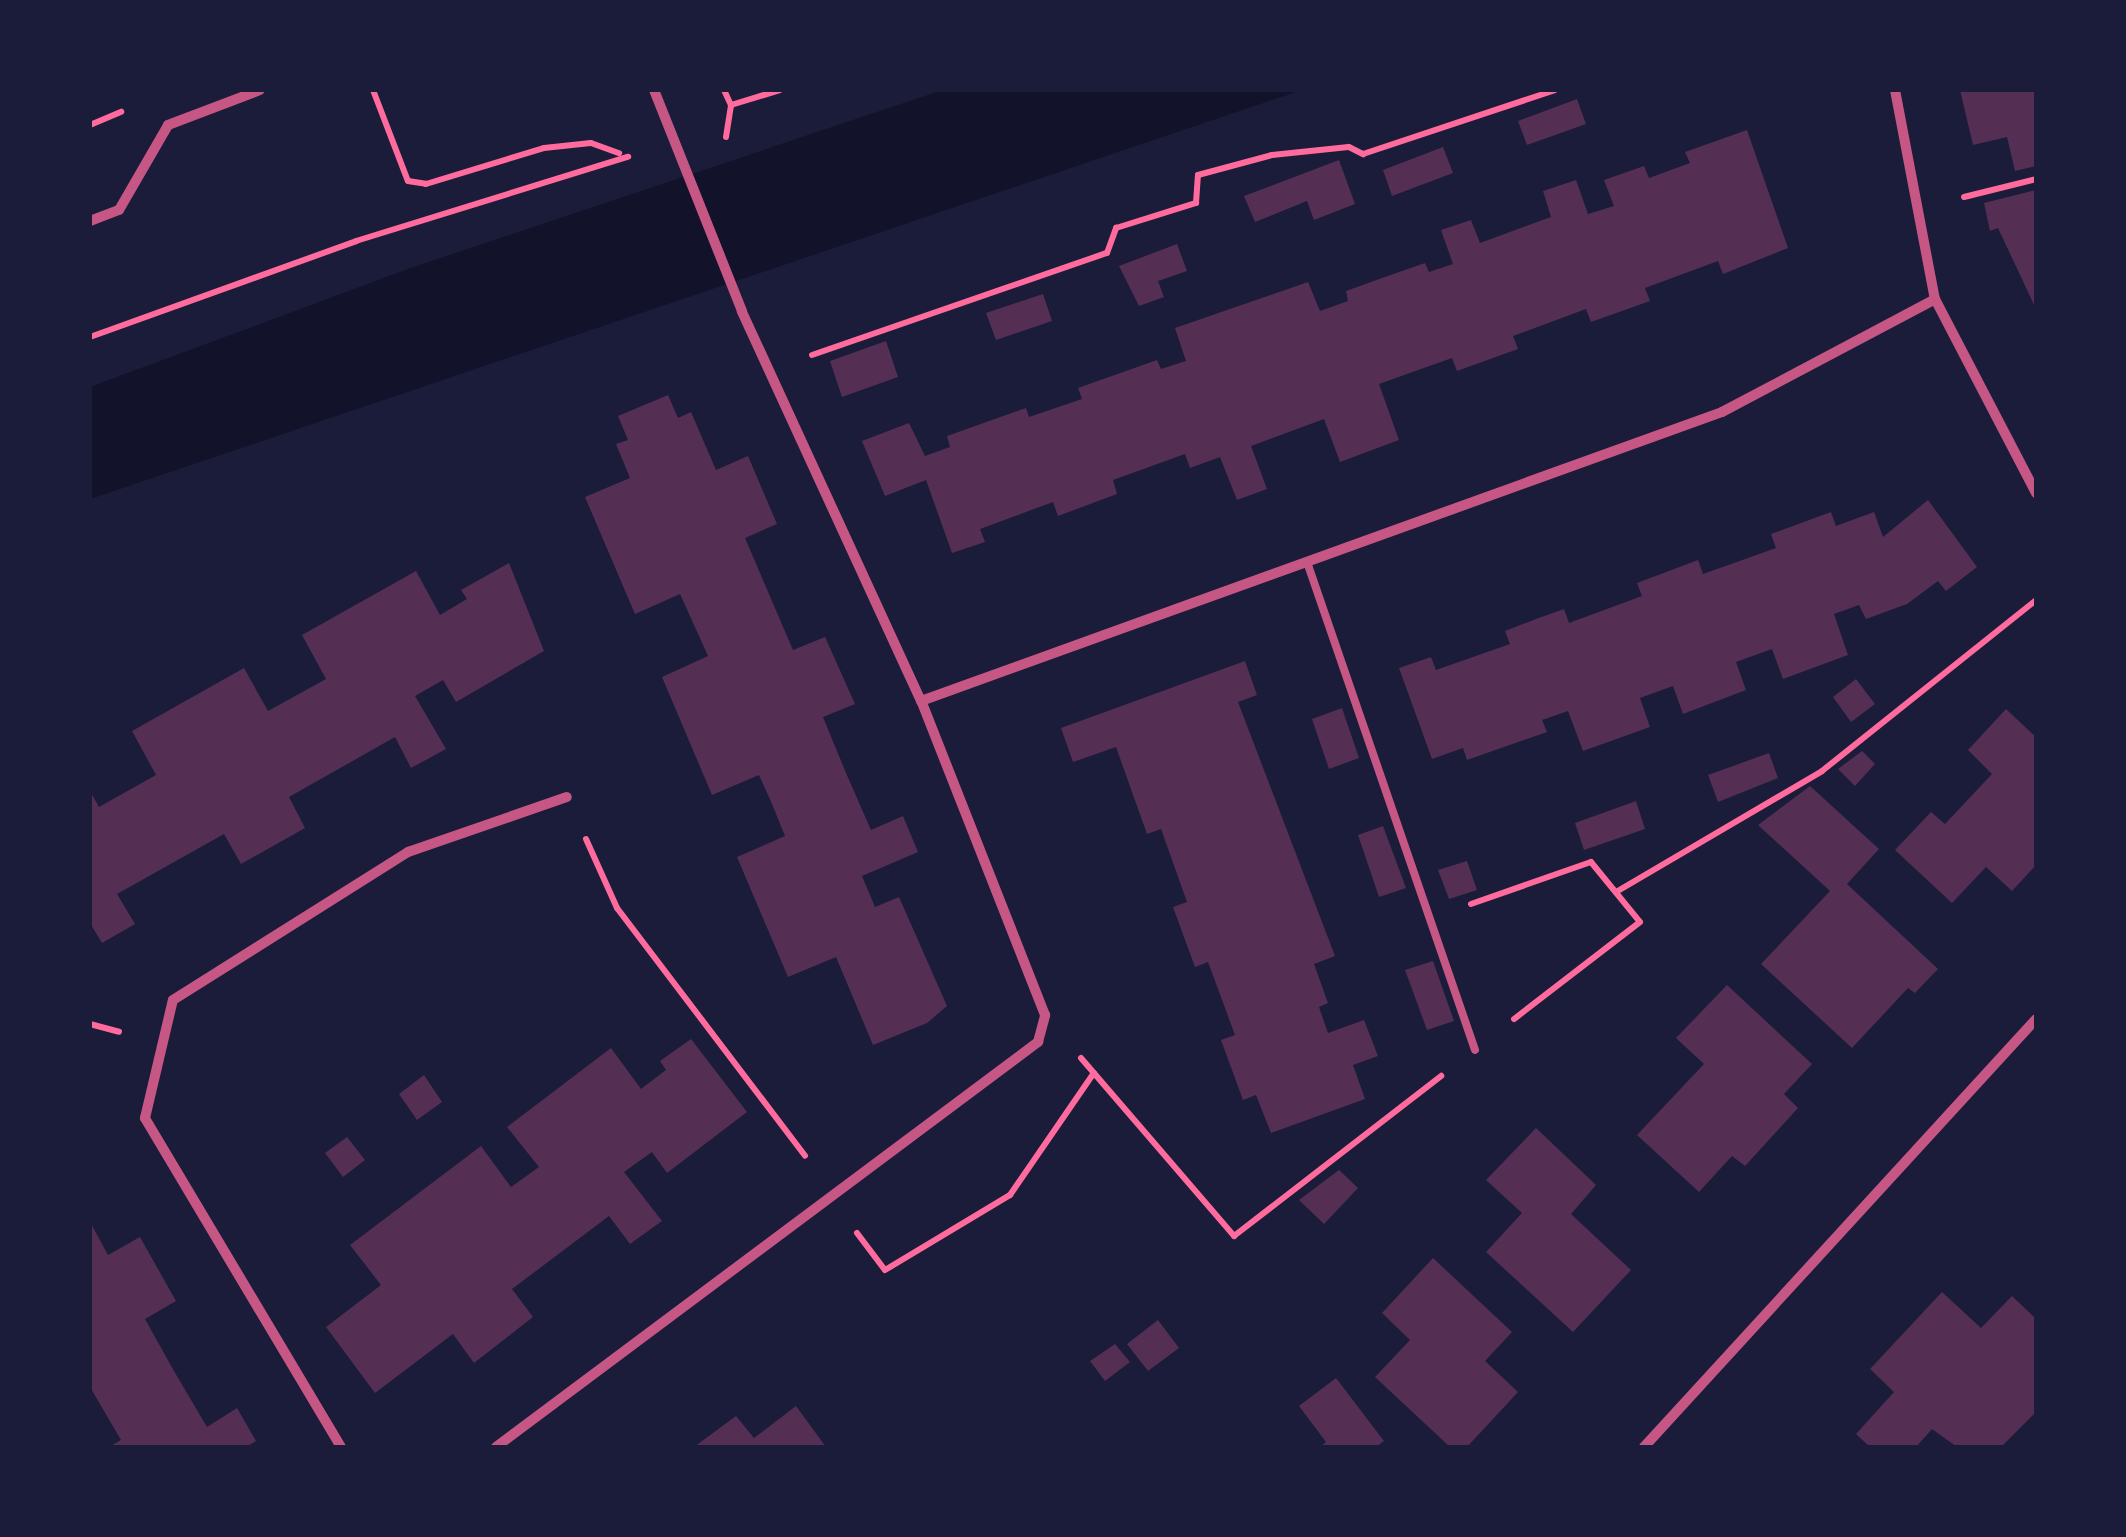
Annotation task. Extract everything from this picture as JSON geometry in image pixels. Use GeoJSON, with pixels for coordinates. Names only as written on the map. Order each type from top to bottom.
{"type":"FeatureCollection","features":[{"type":"Feature","properties":{"kind":"street"},"geometry":{"type":"LineString","coordinates":[[90,221],[119,210],[168,125],[260,90]]}},
{"type":"Feature","properties":{"kind":"street"},"geometry":{"type":"LineString","coordinates":[[496,1447],[1038,1042],[1044,1015],[921,701],[742,311],[654,90]]}},
{"type":"Feature","properties":{"kind":"street"},"geometry":{"type":"LineString","coordinates":[[1895,90],[1935,298],[2036,494]]}},
{"type":"Feature","properties":{"kind":"street"},"geometry":{"type":"LineString","coordinates":[[921,701],[1722,412],[1935,298]]}},
{"type":"Feature","properties":{"kind":"street"},"geometry":{"type":"LineString","coordinates":[[341,1447],[145,1118],[173,1000],[408,852],[567,797]]}},
{"type":"Feature","properties":{"kind":"street"},"geometry":{"type":"LineString","coordinates":[[1644,1447],[2036,1019]]}},
{"type":"Feature","properties":{"kind":"lane"},"geometry":{"type":"LineString","coordinates":[[1307,562],[1476,1050]]}},
{"type":"Feature","properties":{"kind":"path"},"geometry":{"type":"LineString","coordinates":[[373,90],[408,181],[426,184],[544,148],[591,143],[637,160]]}},
{"type":"Feature","properties":{"kind":"path"},"geometry":{"type":"LineString","coordinates":[[724,90],[731,104],[724,150]]}},
{"type":"Feature","properties":{"kind":"path"},"geometry":{"type":"LineString","coordinates":[[731,104],[780,90]]}},
{"type":"Feature","properties":{"kind":"path"},"geometry":{"type":"LineString","coordinates":[[768,370],[1107,253],[1116,228],[1196,203],[1198,176],[1272,154],[1349,147],[1363,154],[1555,90]]}},
{"type":"Feature","properties":{"kind":"path"},"geometry":{"type":"LineString","coordinates":[[90,336],[621,154]]}},
{"type":"Feature","properties":{"kind":"path"},"geometry":{"type":"LineString","coordinates":[[1918,208],[2036,179]]}},
{"type":"Feature","properties":{"kind":"path"},"geometry":{"type":"LineString","coordinates":[[1616,892],[1822,771],[2036,600]]}},
{"type":"Feature","properties":{"kind":"path"},"geometry":{"type":"LineString","coordinates":[[567,797],[618,908],[788,1128],[829,1195],[884,1270],[1010,1194],[1094,1073]]}},
{"type":"Feature","properties":{"kind":"path"},"geometry":{"type":"LineString","coordinates":[[1044,1015],[1234,1236],[1640,922],[1591,862],[1428,920]]}},
{"type":"Feature","properties":{"kind":"shaded area"},"geometry":{"type":"Polygon","coordinates":[[[943,90],[1302,90],[90,499],[90,387],[408,269],[943,90]]]}},
{"type":"Feature","properties":{"kind":"building"},"geometry":{"type":"Polygon","coordinates":[[[1960,90],[2036,90],[2036,166],[2015,171],[2007,137],[1973,145],[1960,90]]]}},
{"type":"Feature","properties":{"kind":"building"},"geometry":{"type":"Polygon","coordinates":[[[1577,99],[1586,124],[1527,145],[1518,121],[1577,99]]]}},
{"type":"Feature","properties":{"kind":"building"},"geometry":{"type":"Polygon","coordinates":[[[1747,130],[1788,248],[1723,274],[1718,261],[1645,288],[1650,301],[1591,322],[1586,309],[1513,336],[1518,349],[1457,371],[1452,358],[1379,384],[1399,440],[1340,462],[1324,419],[1251,446],[1267,489],[1237,500],[1220,457],[1190,468],[1185,454],[1113,480],[1117,494],[1058,516],[1053,502],[980,529],[985,542],[952,553],[926,480],[885,496],[862,441],[909,423],[925,456],[950,447],[947,436],[1026,408],[1029,417],[1082,399],[1078,388],[1157,360],[1161,369],[1186,361],[1175,328],[1308,282],[1320,311],[1348,301],[1346,291],[1382,278],[1425,263],[1429,272],[1453,264],[1441,230],[1471,220],[1480,243],[1551,217],[1543,191],[1576,180],[1588,214],[1614,206],[1604,180],[1644,166],[1649,178],[1690,163],[1685,152],[1747,130]]]}},
{"type":"Feature","properties":{"kind":"building"},"geometry":{"type":"Polygon","coordinates":[[[1443,147],[1453,173],[1392,196],[1383,170],[1443,147]]]}},
{"type":"Feature","properties":{"kind":"building"},"geometry":{"type":"Polygon","coordinates":[[[1339,160],[1355,204],[1314,220],[1307,201],[1255,222],[1244,196],[1339,160]]]}},
{"type":"Feature","properties":{"kind":"building"},"geometry":{"type":"Polygon","coordinates":[[[2036,190],[2036,309],[1998,228],[1990,231],[1984,203],[2036,190]]]}},
{"type":"Feature","properties":{"kind":"building"},"geometry":{"type":"Polygon","coordinates":[[[1177,244],[1187,271],[1158,281],[1164,297],[1139,306],[1119,266],[1177,244]]]}},
{"type":"Feature","properties":{"kind":"building"},"geometry":{"type":"Polygon","coordinates":[[[1043,294],[1052,321],[996,340],[986,313],[1043,294]]]}},
{"type":"Feature","properties":{"kind":"building"},"geometry":{"type":"Polygon","coordinates":[[[886,341],[898,377],[842,397],[830,361],[886,341]]]}},
{"type":"Feature","properties":{"kind":"building"},"geometry":{"type":"Polygon","coordinates":[[[668,395],[678,418],[691,412],[716,470],[748,456],[777,524],[745,538],[793,650],[825,637],[855,704],[823,717],[846,773],[871,830],[903,816],[918,852],[862,876],[875,907],[899,897],[947,1006],[927,1023],[873,1045],[836,957],[788,977],[737,857],[785,836],[772,804],[759,775],[712,795],[662,677],[708,656],[680,594],[635,614],[585,497],[630,478],[616,444],[628,440],[618,416],[668,395]]]}},
{"type":"Feature","properties":{"kind":"building"},"geometry":{"type":"Polygon","coordinates":[[[1928,500],[1977,567],[1946,591],[1938,581],[1907,604],[1866,619],[1859,605],[1834,614],[1848,655],[1783,679],[1772,649],[1736,662],[1746,690],[1683,714],[1673,686],[1640,698],[1650,727],[1583,751],[1568,711],[1542,720],[1547,732],[1467,760],[1463,748],[1432,759],[1399,668],[1431,657],[1436,670],[1510,644],[1505,631],[1564,609],[1569,623],[1642,596],[1637,583],[1698,560],[1703,574],[1776,548],[1771,534],[1831,512],[1836,526],[1874,512],[1883,537],[1928,500]]]}},
{"type":"Feature","properties":{"kind":"building"},"geometry":{"type":"Polygon","coordinates":[[[509,563],[544,651],[456,702],[443,680],[415,696],[446,749],[411,768],[395,737],[289,797],[305,828],[241,864],[224,834],[117,894],[135,924],[102,943],[90,923],[90,791],[99,807],[156,775],[132,731],[244,668],[268,711],[326,679],[302,635],[416,571],[440,615],[467,599],[461,590],[509,563]]]}},
{"type":"Feature","properties":{"kind":"building"},"geometry":{"type":"Polygon","coordinates":[[[1245,661],[1257,695],[1238,702],[1335,956],[1314,964],[1328,1003],[1319,1007],[1328,1033],[1364,1020],[1378,1056],[1353,1065],[1365,1099],[1271,1133],[1256,1095],[1243,1100],[1221,1040],[1235,1035],[1208,962],[1195,967],[1173,907],[1187,902],[1161,829],[1147,834],[1116,747],[1073,762],[1061,728],[1245,661]]]}},
{"type":"Feature","properties":{"kind":"building"},"geometry":{"type":"Polygon","coordinates":[[[1856,679],[1875,704],[1851,722],[1833,697],[1856,679]]]}},
{"type":"Feature","properties":{"kind":"building"},"geometry":{"type":"Polygon","coordinates":[[[1342,708],[1359,758],[1329,769],[1312,719],[1342,708]]]}},
{"type":"Feature","properties":{"kind":"building"},"geometry":{"type":"Polygon","coordinates":[[[2006,709],[2036,737],[2036,865],[2012,891],[1986,867],[1952,903],[1895,850],[1931,812],[1945,824],[1992,774],[1968,750],[2006,709]]]}},
{"type":"Feature","properties":{"kind":"building"},"geometry":{"type":"Polygon","coordinates":[[[1862,751],[1875,764],[1855,786],[1838,769],[1862,751]]]}},
{"type":"Feature","properties":{"kind":"building"},"geometry":{"type":"Polygon","coordinates":[[[1769,753],[1778,778],[1718,802],[1708,775],[1769,753]]]}},
{"type":"Feature","properties":{"kind":"building"},"geometry":{"type":"Polygon","coordinates":[[[1810,786],[1879,849],[1847,884],[1938,969],[1915,993],[1908,988],[1852,1048],[1761,964],[1830,891],[1758,825],[1810,786]]]}},
{"type":"Feature","properties":{"kind":"building"},"geometry":{"type":"Polygon","coordinates":[[[1636,801],[1645,829],[1584,850],[1575,823],[1636,801]]]}},
{"type":"Feature","properties":{"kind":"building"},"geometry":{"type":"Polygon","coordinates":[[[1383,826],[1406,888],[1379,897],[1358,835],[1383,826]]]}},
{"type":"Feature","properties":{"kind":"building"},"geometry":{"type":"Polygon","coordinates":[[[1467,861],[1477,890],[1449,899],[1438,870],[1467,861]]]}},
{"type":"Feature","properties":{"kind":"building"},"geometry":{"type":"Polygon","coordinates":[[[1433,961],[1454,1021],[1427,1030],[1405,970],[1433,961]]]}},
{"type":"Feature","properties":{"kind":"building"},"geometry":{"type":"Polygon","coordinates":[[[1727,985],[1812,1064],[1784,1094],[1798,1108],[1745,1166],[1732,1156],[1699,1192],[1637,1135],[1704,1064],[1676,1038],[1727,985]]]}},
{"type":"Feature","properties":{"kind":"building"},"geometry":{"type":"Polygon","coordinates":[[[691,1039],[747,1112],[667,1173],[652,1152],[624,1172],[662,1221],[630,1244],[609,1216],[512,1289],[533,1317],[474,1363],[453,1334],[375,1393],[326,1327],[381,1285],[350,1245],[481,1146],[511,1187],[539,1167],[507,1127],[611,1048],[641,1089],[666,1070],[660,1061],[691,1039]]]}},
{"type":"Feature","properties":{"kind":"building"},"geometry":{"type":"Polygon","coordinates":[[[424,1075],[442,1102],[417,1120],[399,1094],[424,1075]]]}},
{"type":"Feature","properties":{"kind":"building"},"geometry":{"type":"Polygon","coordinates":[[[1536,1128],[1596,1185],[1571,1214],[1631,1270],[1573,1332],[1486,1252],[1522,1213],[1486,1180],[1536,1128]]]}},
{"type":"Feature","properties":{"kind":"building"},"geometry":{"type":"Polygon","coordinates":[[[347,1137],[365,1160],[343,1177],[325,1153],[347,1137]]]}},
{"type":"Feature","properties":{"kind":"building"},"geometry":{"type":"Polygon","coordinates":[[[1339,1170],[1358,1188],[1324,1224],[1299,1200],[1339,1170]]]}},
{"type":"Feature","properties":{"kind":"building"},"geometry":{"type":"Polygon","coordinates":[[[90,1222],[108,1255],[140,1237],[176,1301],[145,1319],[174,1371],[207,1427],[237,1408],[256,1441],[246,1447],[109,1447],[121,1440],[90,1387],[90,1222]]]}},
{"type":"Feature","properties":{"kind":"building"},"geometry":{"type":"Polygon","coordinates":[[[1433,1258],[1512,1332],[1485,1361],[1518,1392],[1467,1447],[1450,1447],[1375,1377],[1410,1340],[1382,1313],[1433,1258]]]}},
{"type":"Feature","properties":{"kind":"building"},"geometry":{"type":"Polygon","coordinates":[[[1942,1292],[1981,1328],[2012,1296],[2036,1319],[2036,1412],[2001,1447],[1957,1447],[1932,1429],[1916,1447],[1870,1447],[1856,1434],[1894,1392],[1870,1369],[1942,1292]]]}},
{"type":"Feature","properties":{"kind":"building"},"geometry":{"type":"Polygon","coordinates":[[[1158,1320],[1179,1348],[1148,1371],[1127,1344],[1158,1320]]]}},
{"type":"Feature","properties":{"kind":"building"},"geometry":{"type":"Polygon","coordinates":[[[1115,1344],[1130,1362],[1105,1381],[1090,1361],[1115,1344]]]}},
{"type":"Feature","properties":{"kind":"building"},"geometry":{"type":"Polygon","coordinates":[[[1336,1378],[1384,1441],[1376,1447],[1320,1447],[1326,1442],[1299,1406],[1336,1378]]]}},
{"type":"Feature","properties":{"kind":"building"},"geometry":{"type":"Polygon","coordinates":[[[796,1406],[826,1447],[694,1447],[736,1416],[754,1438],[796,1406]]]}}]}
